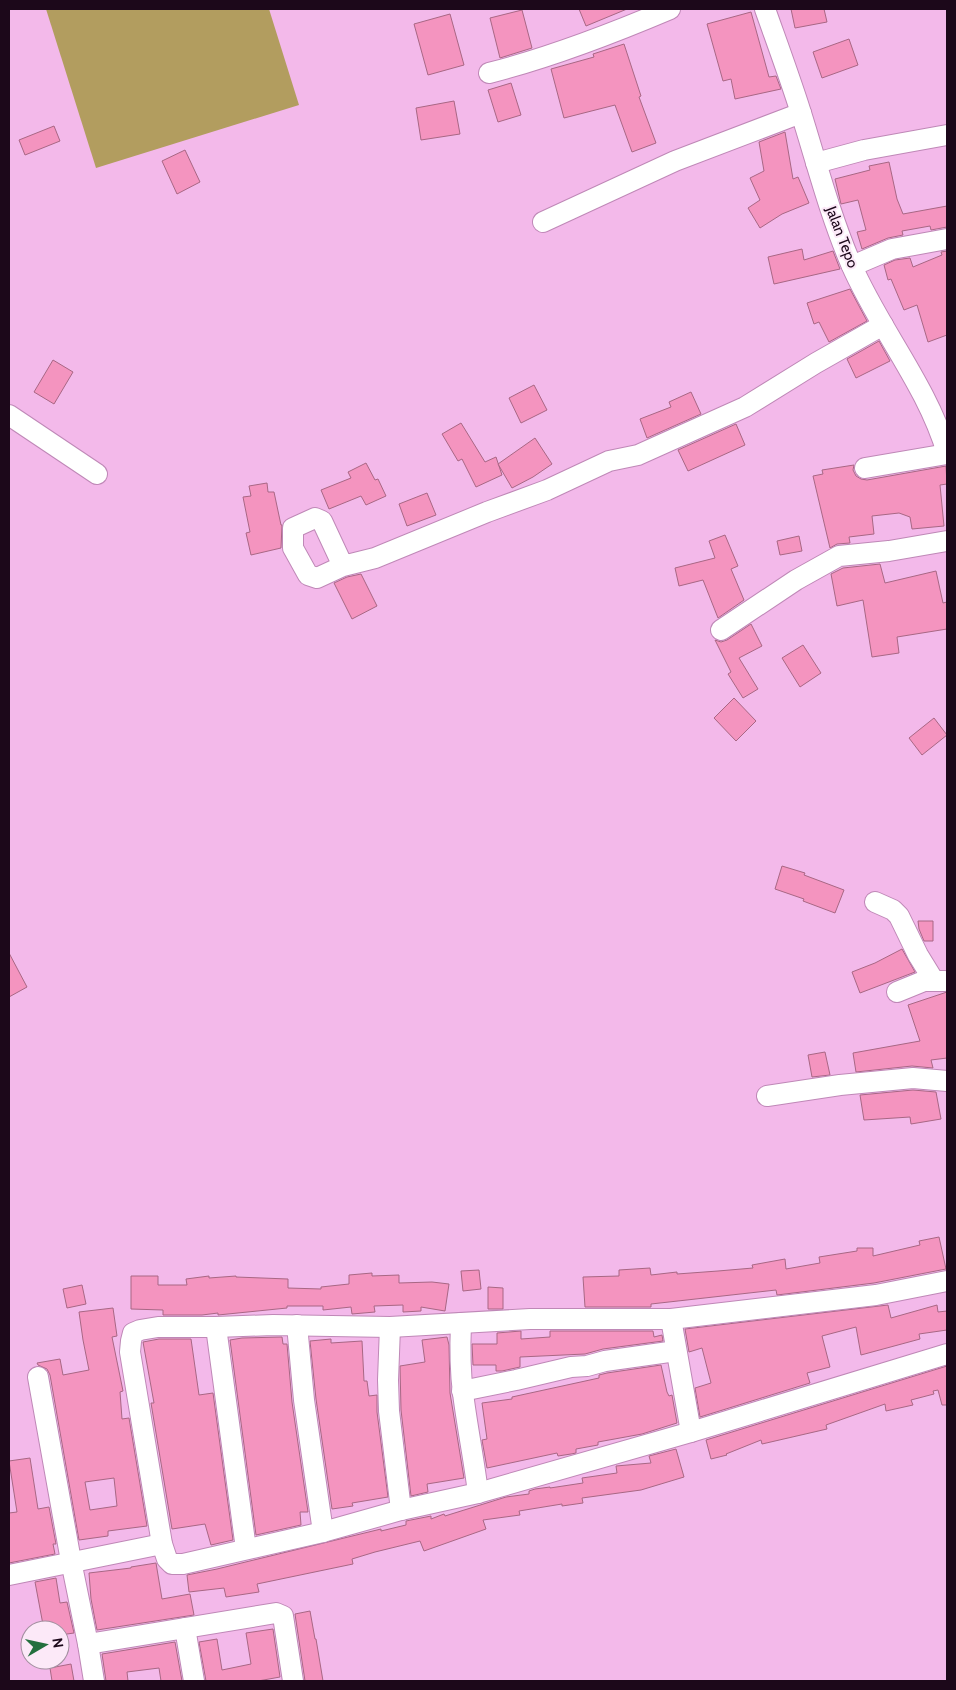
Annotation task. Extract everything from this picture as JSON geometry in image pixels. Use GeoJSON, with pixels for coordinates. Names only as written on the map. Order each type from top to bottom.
{"type":"FeatureCollection","features":[{"type":"Feature","properties":{"kind":"street"},"geometry":{"type":"LineString","coordinates":[[489,73],[557,54],[612,34],[670,9]]}},
{"type":"Feature","properties":{"kind":"street","name":"Jalan Tepo"},"geometry":{"type":"LineString","coordinates":[[766,9],[801,113],[829,208],[852,266],[925,398],[947,454]]}},
{"type":"Feature","properties":{"kind":"street"},"geometry":{"type":"LineString","coordinates":[[543,222],[675,161],[801,113]]}},
{"type":"Feature","properties":{"kind":"street"},"geometry":{"type":"LineString","coordinates":[[816,162],[864,150],[947,136]]}},
{"type":"Feature","properties":{"kind":"street"},"geometry":{"type":"LineString","coordinates":[[852,266],[892,249],[947,239]]}},
{"type":"Feature","properties":{"kind":"street"},"geometry":{"type":"LineString","coordinates":[[343,566],[375,558],[546,490],[609,461],[638,455],[745,407],[816,363],[883,325]]}},
{"type":"Feature","properties":{"kind":"street"},"geometry":{"type":"LineString","coordinates":[[9,415],[97,474]]}},
{"type":"Feature","properties":{"kind":"street"},"geometry":{"type":"LineString","coordinates":[[865,468],[947,454]]}},
{"type":"Feature","properties":{"kind":"street"},"geometry":{"type":"LineString","coordinates":[[721,630],[796,580],[839,556],[889,551],[947,541]]}},
{"type":"Feature","properties":{"kind":"street"},"geometry":{"type":"LineString","coordinates":[[875,902],[893,910],[899,916],[918,955],[940,981]]}},
{"type":"Feature","properties":{"kind":"street"},"geometry":{"type":"LineString","coordinates":[[897,992],[914,984],[940,981]]}},
{"type":"Feature","properties":{"kind":"street"},"geometry":{"type":"LineString","coordinates":[[767,1096],[840,1085],[913,1078],[947,1081]]}},
{"type":"Feature","properties":{"kind":"street"},"geometry":{"type":"LineString","coordinates":[[947,1281],[876,1295],[671,1319],[530,1319],[390,1327],[298,1325],[216,1328],[158,1327],[140,1330],[134,1333],[130,1341],[130,1352],[162,1544],[167,1560],[172,1564],[183,1564],[323,1532],[400,1510],[478,1493],[692,1432],[947,1354]]}},
{"type":"Feature","properties":{"kind":"street"},"geometry":{"type":"LineString","coordinates":[[671,1319],[692,1432]]}},
{"type":"Feature","properties":{"kind":"street"},"geometry":{"type":"LineString","coordinates":[[461,1323],[462,1391],[475,1464],[478,1493]]}},
{"type":"Feature","properties":{"kind":"street"},"geometry":{"type":"LineString","coordinates":[[298,1325],[304,1400],[323,1532]]}},
{"type":"Feature","properties":{"kind":"street"},"geometry":{"type":"LineString","coordinates":[[390,1327],[388,1411],[400,1510]]}},
{"type":"Feature","properties":{"kind":"street"},"geometry":{"type":"LineString","coordinates":[[216,1328],[246,1549]]}},
{"type":"Feature","properties":{"kind":"street"},"geometry":{"type":"LineString","coordinates":[[462,1391],[571,1367],[676,1351]]}},
{"type":"Feature","properties":{"kind":"street"},"geometry":{"type":"LineString","coordinates":[[38,1377],[94,1681]]}},
{"type":"Feature","properties":{"kind":"street"},"geometry":{"type":"LineString","coordinates":[[9,1575],[162,1544]]}},
{"type":"Feature","properties":{"kind":"street"},"geometry":{"type":"LineString","coordinates":[[88,1644],[276,1613],[283,1616],[293,1681]]}},
{"type":"Feature","properties":{"kind":"street"},"geometry":{"type":"LineString","coordinates":[[185,1628],[194,1681]]}},
{"type":"Feature","properties":{"kind":"shaded area"},"geometry":{"type":"Polygon","coordinates":[[[46,9],[269,9],[299,105],[96,168],[46,9]]]}},
{"type":"Feature","properties":{"kind":"building"},"geometry":{"type":"Polygon","coordinates":[[[579,9],[627,9],[586,26],[579,9]]]}},
{"type":"Feature","properties":{"kind":"building"},"geometry":{"type":"Polygon","coordinates":[[[791,9],[824,9],[827,22],[795,28],[791,9]]]}},
{"type":"Feature","properties":{"kind":"building"},"geometry":{"type":"Polygon","coordinates":[[[522,10],[532,48],[500,58],[490,18],[522,10]]]}},
{"type":"Feature","properties":{"kind":"building"},"geometry":{"type":"Polygon","coordinates":[[[751,12],[769,77],[776,76],[781,89],[735,99],[731,79],[723,81],[707,24],[751,12]]]}},
{"type":"Feature","properties":{"kind":"building"},"geometry":{"type":"Polygon","coordinates":[[[450,14],[464,65],[428,75],[414,24],[450,14]]]}},
{"type":"Feature","properties":{"kind":"building"},"geometry":{"type":"Polygon","coordinates":[[[849,39],[858,65],[822,78],[813,52],[849,39]]]}},
{"type":"Feature","properties":{"kind":"building"},"geometry":{"type":"Polygon","coordinates":[[[624,44],[641,96],[639,97],[656,143],[632,152],[615,105],[564,118],[551,69],[594,57],[593,54],[624,44]]]}},
{"type":"Feature","properties":{"kind":"building"},"geometry":{"type":"Polygon","coordinates":[[[511,83],[521,115],[498,122],[488,90],[511,83]]]}},
{"type":"Feature","properties":{"kind":"building"},"geometry":{"type":"Polygon","coordinates":[[[454,101],[460,134],[421,140],[416,108],[454,101]]]}},
{"type":"Feature","properties":{"kind":"building"},"geometry":{"type":"Polygon","coordinates":[[[54,126],[60,141],[25,155],[19,140],[54,126]]]}},
{"type":"Feature","properties":{"kind":"building"},"geometry":{"type":"Polygon","coordinates":[[[785,132],[793,179],[798,177],[809,203],[782,214],[760,228],[748,208],[760,200],[750,178],[764,171],[759,142],[785,132]]]}},
{"type":"Feature","properties":{"kind":"building"},"geometry":{"type":"Polygon","coordinates":[[[185,150],[200,182],[177,194],[162,161],[185,150]]]}},
{"type":"Feature","properties":{"kind":"building"},"geometry":{"type":"Polygon","coordinates":[[[889,162],[897,199],[903,214],[947,206],[947,227],[931,230],[930,226],[902,231],[903,235],[888,238],[862,249],[857,232],[866,230],[858,200],[841,204],[835,179],[870,170],[869,166],[889,162]]]}},
{"type":"Feature","properties":{"kind":"building"},"geometry":{"type":"Polygon","coordinates":[[[802,249],[804,260],[833,251],[840,269],[774,284],[768,257],[802,249]]]}},
{"type":"Feature","properties":{"kind":"building"},"geometry":{"type":"Polygon","coordinates":[[[947,251],[947,335],[928,342],[917,305],[904,310],[891,279],[888,280],[884,265],[895,260],[910,258],[913,267],[942,255],[941,252],[947,251]]]}},
{"type":"Feature","properties":{"kind":"building"},"geometry":{"type":"Polygon","coordinates":[[[850,289],[867,321],[829,342],[819,322],[814,324],[807,303],[850,289]]]}},
{"type":"Feature","properties":{"kind":"building"},"geometry":{"type":"Polygon","coordinates":[[[879,341],[890,361],[856,378],[847,359],[879,341]]]}},
{"type":"Feature","properties":{"kind":"building"},"geometry":{"type":"Polygon","coordinates":[[[53,360],[73,372],[54,404],[34,392],[53,360]]]}},
{"type":"Feature","properties":{"kind":"building"},"geometry":{"type":"Polygon","coordinates":[[[534,385],[547,410],[521,423],[509,398],[534,385]]]}},
{"type":"Feature","properties":{"kind":"building"},"geometry":{"type":"Polygon","coordinates":[[[691,392],[701,414],[647,438],[640,419],[671,407],[669,402],[691,392]]]}},
{"type":"Feature","properties":{"kind":"building"},"geometry":{"type":"Polygon","coordinates":[[[461,423],[485,462],[496,457],[502,475],[476,487],[462,459],[458,461],[442,434],[461,423]]]}},
{"type":"Feature","properties":{"kind":"building"},"geometry":{"type":"Polygon","coordinates":[[[736,424],[745,445],[688,471],[678,450],[736,424]]]}},
{"type":"Feature","properties":{"kind":"building"},"geometry":{"type":"Polygon","coordinates":[[[535,438],[552,464],[512,488],[498,464],[535,438]]]}},
{"type":"Feature","properties":{"kind":"building"},"geometry":{"type":"Polygon","coordinates":[[[366,463],[375,480],[378,479],[386,496],[366,505],[361,496],[329,509],[321,490],[351,478],[348,472],[366,463]]]}},
{"type":"Feature","properties":{"kind":"building"},"geometry":{"type":"Polygon","coordinates":[[[854,465],[853,470],[856,476],[867,480],[946,466],[947,484],[940,485],[944,526],[912,529],[910,517],[899,513],[872,516],[874,534],[849,537],[850,543],[837,544],[830,548],[813,476],[823,474],[822,470],[854,465]]]}},
{"type":"Feature","properties":{"kind":"building"},"geometry":{"type":"Polygon","coordinates":[[[267,483],[268,492],[274,492],[282,525],[281,548],[251,555],[246,533],[250,532],[243,497],[251,496],[249,486],[267,483]]]}},
{"type":"Feature","properties":{"kind":"building"},"geometry":{"type":"Polygon","coordinates":[[[427,493],[436,515],[407,526],[399,504],[427,493]]]}},
{"type":"Feature","properties":{"kind":"building"},"geometry":{"type":"Polygon","coordinates":[[[725,535],[738,566],[731,569],[744,600],[718,618],[703,580],[679,586],[675,568],[715,558],[709,541],[725,535]]]}},
{"type":"Feature","properties":{"kind":"building"},"geometry":{"type":"Polygon","coordinates":[[[799,536],[802,551],[780,555],[777,541],[799,536]]]}},
{"type":"Feature","properties":{"kind":"building"},"geometry":{"type":"Polygon","coordinates":[[[880,564],[885,583],[936,571],[943,603],[947,602],[947,629],[897,637],[899,653],[872,657],[863,600],[837,606],[831,574],[843,568],[880,564]]]}},
{"type":"Feature","properties":{"kind":"building"},"geometry":{"type":"Polygon","coordinates":[[[361,574],[377,606],[352,619],[334,583],[347,577],[361,574]]]}},
{"type":"Feature","properties":{"kind":"building"},"geometry":{"type":"Polygon","coordinates":[[[751,624],[762,646],[739,658],[758,689],[743,698],[728,674],[731,672],[715,640],[721,642],[727,640],[751,624]]]}},
{"type":"Feature","properties":{"kind":"building"},"geometry":{"type":"Polygon","coordinates":[[[803,645],[821,673],[800,687],[782,658],[803,645]]]}},
{"type":"Feature","properties":{"kind":"building"},"geometry":{"type":"Polygon","coordinates":[[[734,698],[756,721],[736,741],[714,718],[734,698]]]}},
{"type":"Feature","properties":{"kind":"building"},"geometry":{"type":"Polygon","coordinates":[[[934,718],[947,735],[922,755],[909,738],[934,718]]]}},
{"type":"Feature","properties":{"kind":"building"},"geometry":{"type":"Polygon","coordinates":[[[782,866],[805,873],[804,875],[844,890],[835,913],[775,889],[782,866]]]}},
{"type":"Feature","properties":{"kind":"building"},"geometry":{"type":"Polygon","coordinates":[[[918,921],[933,921],[933,941],[924,941],[918,921]]]}},
{"type":"Feature","properties":{"kind":"building"},"geometry":{"type":"Polygon","coordinates":[[[902,949],[915,972],[860,993],[852,972],[902,949]]]}},
{"type":"Feature","properties":{"kind":"building"},"geometry":{"type":"Polygon","coordinates":[[[9,953],[27,987],[9,997],[9,953]]]}},
{"type":"Feature","properties":{"kind":"building"},"geometry":{"type":"Polygon","coordinates":[[[947,992],[947,1058],[931,1060],[933,1068],[912,1066],[856,1072],[853,1053],[920,1041],[908,1005],[947,992]]]}},
{"type":"Feature","properties":{"kind":"building"},"geometry":{"type":"Polygon","coordinates":[[[825,1052],[830,1075],[812,1077],[808,1055],[825,1052]]]}},
{"type":"Feature","properties":{"kind":"building"},"geometry":{"type":"Polygon","coordinates":[[[913,1090],[936,1092],[941,1119],[911,1124],[910,1117],[864,1120],[860,1095],[913,1090]]]}},
{"type":"Feature","properties":{"kind":"building"},"geometry":{"type":"Polygon","coordinates":[[[939,1237],[946,1269],[874,1283],[777,1295],[776,1290],[651,1304],[651,1307],[585,1307],[583,1277],[619,1276],[619,1270],[650,1268],[651,1275],[753,1268],[752,1265],[785,1259],[786,1269],[820,1263],[819,1257],[857,1251],[857,1248],[873,1248],[873,1256],[920,1245],[919,1241],[939,1237]]]}},
{"type":"Feature","properties":{"kind":"building"},"geometry":{"type":"Polygon","coordinates":[[[479,1270],[481,1289],[463,1291],[461,1271],[479,1270]]]}},
{"type":"Feature","properties":{"kind":"building"},"geometry":{"type":"Polygon","coordinates":[[[372,1273],[372,1276],[399,1275],[399,1283],[432,1282],[449,1284],[445,1311],[421,1307],[421,1311],[403,1312],[403,1305],[374,1306],[375,1312],[352,1314],[351,1307],[323,1310],[323,1306],[287,1306],[287,1308],[218,1315],[218,1313],[163,1315],[163,1310],[131,1309],[131,1276],[158,1276],[158,1285],[187,1285],[186,1279],[209,1276],[209,1278],[236,1276],[288,1279],[288,1288],[321,1289],[321,1287],[349,1284],[349,1275],[372,1273]]]}},
{"type":"Feature","properties":{"kind":"building"},"geometry":{"type":"Polygon","coordinates":[[[82,1285],[86,1304],[67,1308],[63,1289],[82,1285]]]}},
{"type":"Feature","properties":{"kind":"building"},"geometry":{"type":"Polygon","coordinates":[[[488,1287],[503,1288],[503,1309],[488,1309],[488,1287]]]}},
{"type":"Feature","properties":{"kind":"building"},"geometry":{"type":"Polygon","coordinates":[[[888,1305],[891,1318],[937,1305],[938,1312],[947,1311],[947,1330],[919,1334],[920,1339],[861,1355],[856,1327],[822,1336],[830,1367],[807,1373],[810,1383],[700,1417],[695,1388],[711,1383],[702,1348],[689,1352],[685,1329],[888,1305]]]}},
{"type":"Feature","properties":{"kind":"building"},"geometry":{"type":"Polygon","coordinates":[[[113,1308],[117,1336],[112,1337],[123,1391],[120,1392],[122,1419],[129,1418],[147,1526],[108,1531],[108,1536],[79,1540],[50,1375],[47,1369],[37,1363],[60,1359],[63,1375],[89,1370],[79,1312],[113,1308]],[[114,1478],[85,1482],[90,1510],[117,1506],[114,1478]]]}},
{"type":"Feature","properties":{"kind":"building"},"geometry":{"type":"Polygon","coordinates":[[[521,1331],[521,1339],[550,1337],[550,1331],[653,1331],[654,1337],[662,1335],[663,1341],[603,1349],[585,1354],[520,1357],[520,1367],[502,1371],[496,1371],[496,1365],[473,1365],[472,1344],[497,1344],[497,1333],[521,1331]]]}},
{"type":"Feature","properties":{"kind":"building"},"geometry":{"type":"Polygon","coordinates":[[[282,1337],[283,1344],[287,1344],[292,1402],[308,1512],[300,1512],[301,1525],[256,1535],[230,1340],[282,1337]]]}},
{"type":"Feature","properties":{"kind":"building"},"geometry":{"type":"Polygon","coordinates":[[[447,1337],[449,1345],[450,1393],[464,1478],[427,1484],[428,1492],[411,1496],[401,1410],[400,1366],[425,1362],[422,1340],[447,1337]]]}},
{"type":"Feature","properties":{"kind":"building"},"geometry":{"type":"Polygon","coordinates":[[[159,1339],[191,1339],[199,1395],[213,1393],[233,1540],[211,1545],[205,1524],[172,1529],[151,1403],[154,1403],[143,1342],[159,1339]]]}},
{"type":"Feature","properties":{"kind":"building"},"geometry":{"type":"Polygon","coordinates":[[[331,1339],[331,1343],[362,1341],[364,1381],[367,1381],[369,1396],[377,1395],[377,1412],[388,1497],[352,1503],[353,1506],[332,1509],[316,1399],[310,1341],[331,1339]]]}},
{"type":"Feature","properties":{"kind":"building"},"geometry":{"type":"Polygon","coordinates":[[[661,1365],[667,1392],[669,1396],[672,1395],[677,1423],[642,1434],[598,1442],[598,1445],[576,1449],[576,1453],[558,1456],[557,1453],[487,1468],[482,1440],[487,1439],[482,1403],[512,1399],[512,1397],[599,1378],[599,1375],[607,1373],[661,1365]]]}},
{"type":"Feature","properties":{"kind":"building"},"geometry":{"type":"Polygon","coordinates":[[[947,1366],[947,1405],[942,1405],[938,1390],[933,1391],[934,1394],[911,1400],[913,1405],[886,1411],[885,1404],[826,1425],[827,1429],[762,1444],[761,1440],[727,1455],[711,1459],[706,1440],[947,1366]]]}},
{"type":"Feature","properties":{"kind":"building"},"geometry":{"type":"Polygon","coordinates":[[[676,1449],[684,1477],[641,1490],[582,1498],[583,1503],[562,1506],[562,1504],[519,1511],[520,1515],[483,1520],[486,1529],[424,1551],[420,1541],[375,1552],[352,1559],[353,1564],[257,1584],[259,1592],[226,1597],[224,1588],[189,1592],[187,1575],[381,1529],[381,1531],[406,1525],[406,1521],[431,1516],[431,1519],[444,1514],[445,1516],[506,1497],[529,1494],[529,1491],[535,1489],[583,1483],[582,1478],[617,1473],[616,1466],[651,1463],[649,1456],[676,1449]]]}},
{"type":"Feature","properties":{"kind":"building"},"geometry":{"type":"Polygon","coordinates":[[[30,1458],[38,1509],[49,1507],[56,1544],[53,1544],[55,1554],[9,1563],[9,1513],[17,1512],[9,1461],[30,1458]]]}},
{"type":"Feature","properties":{"kind":"building"},"geometry":{"type":"Polygon","coordinates":[[[156,1563],[162,1599],[190,1594],[194,1615],[97,1630],[91,1599],[89,1573],[156,1563]]]}},
{"type":"Feature","properties":{"kind":"building"},"geometry":{"type":"Polygon","coordinates":[[[56,1578],[60,1603],[67,1602],[74,1633],[70,1634],[70,1620],[42,1620],[35,1582],[56,1578]]]}},
{"type":"Feature","properties":{"kind":"building"},"geometry":{"type":"Polygon","coordinates":[[[310,1611],[323,1681],[305,1681],[295,1614],[310,1611]]]}},
{"type":"Feature","properties":{"kind":"building"},"geometry":{"type":"Polygon","coordinates":[[[273,1629],[280,1677],[258,1681],[206,1681],[199,1642],[217,1639],[222,1670],[251,1664],[246,1633],[273,1629]]]}},
{"type":"Feature","properties":{"kind":"building"},"geometry":{"type":"Polygon","coordinates":[[[175,1642],[182,1681],[161,1681],[159,1668],[127,1672],[128,1681],[106,1681],[102,1654],[175,1642]]]}},
{"type":"Feature","properties":{"kind":"building"},"geometry":{"type":"Polygon","coordinates":[[[70,1664],[74,1681],[52,1681],[50,1670],[70,1670],[70,1664]]]}}]}
